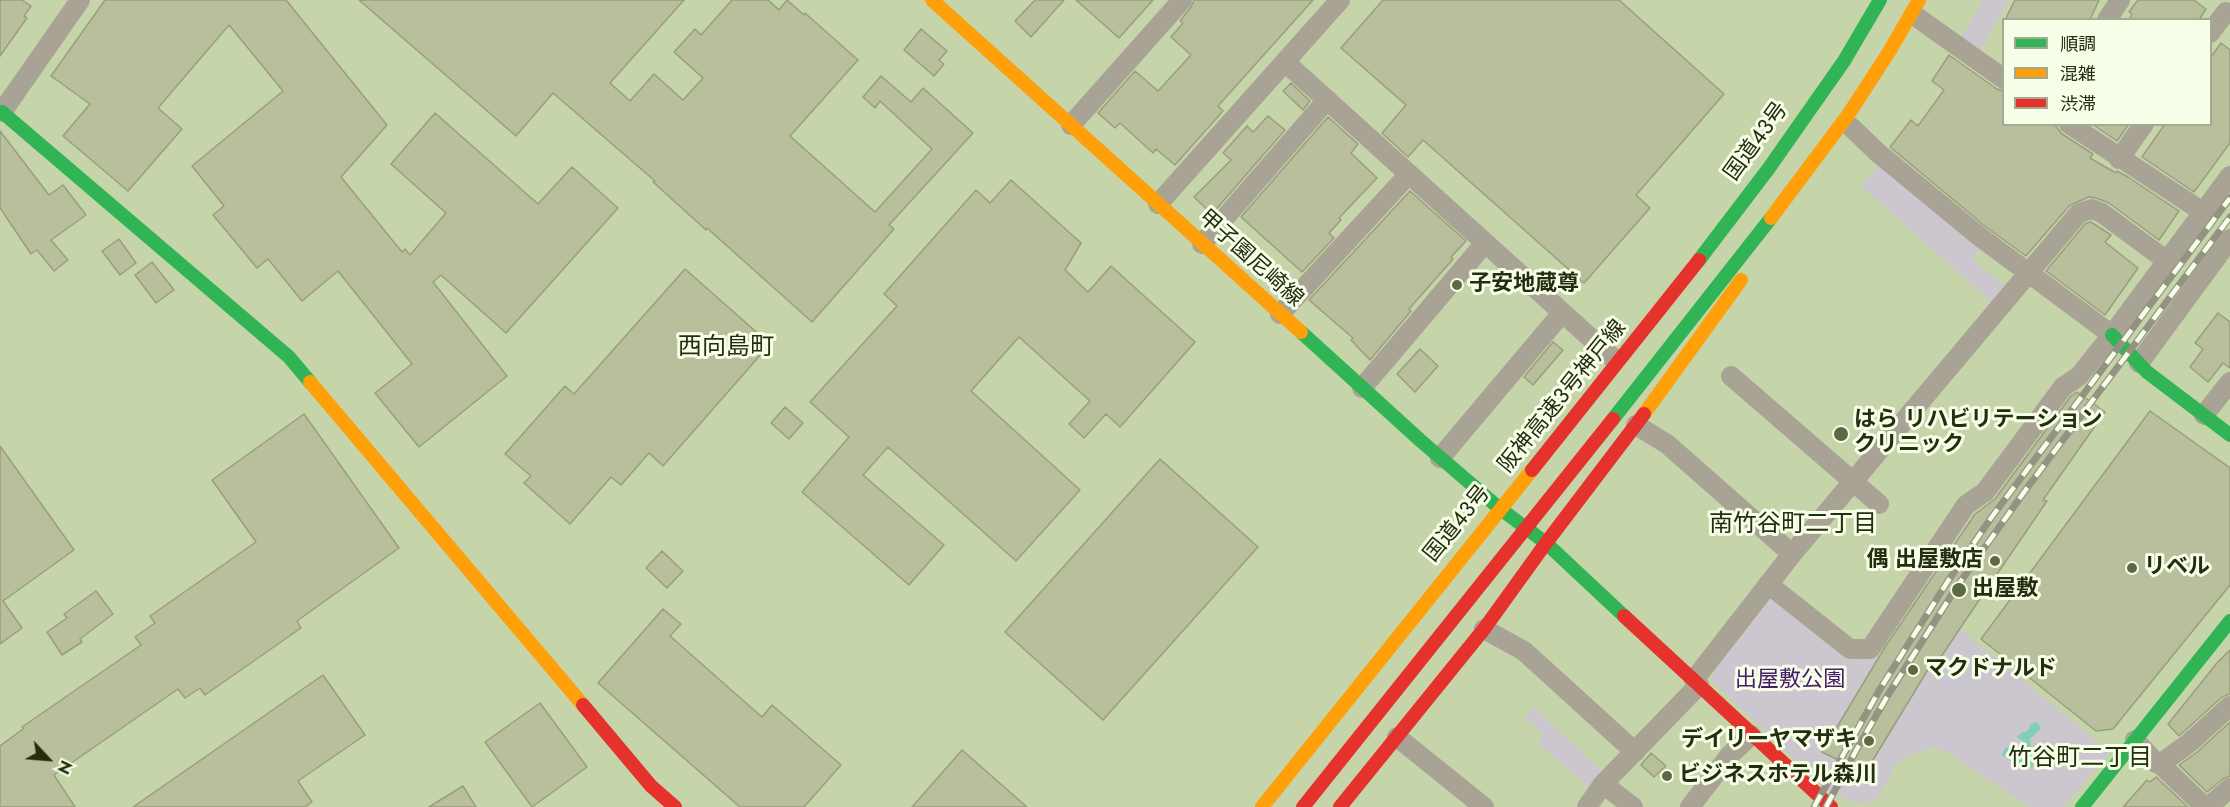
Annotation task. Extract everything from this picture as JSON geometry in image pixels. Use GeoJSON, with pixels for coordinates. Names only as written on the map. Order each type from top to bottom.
{"type":"FeatureCollection","features":[{"type":"Feature","properties":{"kind":"main road","name":"甲子園尼崎線"},"geometry":{"type":"LineString","coordinates":[[932,0],[1440,458],[1498,507],[1546,543],[1751,735],[1809,800],[1831,807]]}},
{"type":"Feature","properties":{"kind":"main road","name":"国道43号"},"geometry":{"type":"LineString","coordinates":[[1257,807],[1615,360],[1665,301],[1763,173],[1808,109],[1877,0]]}},
{"type":"Feature","properties":{"kind":"main road","name":"阪神高速3号神戸線"},"geometry":{"type":"LineString","coordinates":[[1262,807],[1669,299],[1776,159],[1844,61],[1877,0]]}},
{"type":"Feature","properties":{"kind":"main road"},"geometry":{"type":"LineString","coordinates":[[1303,807],[1574,469],[1799,182],[1854,106],[1919,9],[1929,0]]}},
{"type":"Feature","properties":{"kind":"main road"},"geometry":{"type":"LineString","coordinates":[[1340,807],[1484,629],[1636,425],[1851,127],[1895,58],[1919,9]]}},
{"type":"Feature","properties":{"kind":"main road"},"geometry":{"type":"LineString","coordinates":[[2,112],[289,357],[651,786],[675,807]]}},
{"type":"Feature","properties":{"kind":"main road"},"geometry":{"type":"LineString","coordinates":[[2112,335],[2147,372],[2230,435]]}},
{"type":"Feature","properties":{"kind":"main road"},"geometry":{"type":"LineString","coordinates":[[2082,807],[2230,621]]}},
{"type":"Feature","properties":{"kind":"street"},"geometry":{"type":"LineString","coordinates":[[2,112],[80,0]]}},
{"type":"Feature","properties":{"kind":"street"},"geometry":{"type":"LineString","coordinates":[[1071,125],[1182,0]]}},
{"type":"Feature","properties":{"kind":"street"},"geometry":{"type":"LineString","coordinates":[[1158,204],[1340,0]]}},
{"type":"Feature","properties":{"kind":"street"},"geometry":{"type":"LineString","coordinates":[[2108,18],[2120,0]]}},
{"type":"Feature","properties":{"kind":"street"},"geometry":{"type":"LineString","coordinates":[[1919,9],[2002,77]]}},
{"type":"Feature","properties":{"kind":"street"},"geometry":{"type":"LineString","coordinates":[[2212,31],[2222,9]]}},
{"type":"Feature","properties":{"kind":"street"},"geometry":{"type":"LineString","coordinates":[[1285,62],[1615,360]]}},
{"type":"Feature","properties":{"kind":"street"},"geometry":{"type":"LineString","coordinates":[[1202,244],[1327,100]]}},
{"type":"Feature","properties":{"kind":"street"},"geometry":{"type":"LineString","coordinates":[[2071,126],[2203,212]]}},
{"type":"Feature","properties":{"kind":"street"},"geometry":{"type":"LineString","coordinates":[[2119,159],[2143,126]]}},
{"type":"Feature","properties":{"kind":"street"},"geometry":{"type":"LineString","coordinates":[[1851,127],[1877,152],[1979,236],[2112,335]]}},
{"type":"Feature","properties":{"kind":"street"},"geometry":{"type":"LineString","coordinates":[[1280,314],[1409,174]]}},
{"type":"Feature","properties":{"kind":"street"},"geometry":{"type":"LineString","coordinates":[[1768,584],[1850,649],[1869,649],[1966,505],[1985,492],[2063,387],[2079,376],[2112,335],[2230,176]]}},
{"type":"Feature","properties":{"kind":"street"},"geometry":{"type":"LineString","coordinates":[[1587,807],[1603,784],[1635,752],[1696,682],[1792,554],[2079,213],[2092,209],[2102,213],[2167,261]]}},
{"type":"Feature","properties":{"kind":"street"},"geometry":{"type":"LineString","coordinates":[[2139,363],[2230,239]]}},
{"type":"Feature","properties":{"kind":"street"},"geometry":{"type":"LineString","coordinates":[[1362,388],[1485,243]]}},
{"type":"Feature","properties":{"kind":"street"},"geometry":{"type":"LineString","coordinates":[[1440,458],[1562,313]]}},
{"type":"Feature","properties":{"kind":"street"},"geometry":{"type":"LineString","coordinates":[[1731,376],[1879,504]]}},
{"type":"Feature","properties":{"kind":"street"},"geometry":{"type":"LineString","coordinates":[[2204,416],[2230,382]]}},
{"type":"Feature","properties":{"kind":"street"},"geometry":{"type":"LineString","coordinates":[[1636,425],[1667,444],[1792,554]]}},
{"type":"Feature","properties":{"kind":"street"},"geometry":{"type":"LineString","coordinates":[[1484,629],[1524,651],[1635,752]]}},
{"type":"Feature","properties":{"kind":"street"},"geometry":{"type":"LineString","coordinates":[[2160,764],[2188,744],[2230,706]]}},
{"type":"Feature","properties":{"kind":"street"},"geometry":{"type":"LineString","coordinates":[[1690,807],[1730,756],[1751,735]]}},
{"type":"Feature","properties":{"kind":"street"},"geometry":{"type":"LineString","coordinates":[[1397,737],[1484,807]]}},
{"type":"Feature","properties":{"kind":"street"},"geometry":{"type":"LineString","coordinates":[[2134,740],[2156,763],[2160,764],[2207,807],[2230,788]]}},
{"type":"Feature","properties":{"kind":"street"},"geometry":{"type":"LineString","coordinates":[[1603,784],[1633,807]]}},
{"type":"Feature","properties":{"kind":"green space"},"geometry":{"type":"Polygon","coordinates":[[[1982,0],[2009,0],[1981,49],[1962,37],[1982,0]]]}},
{"type":"Feature","properties":{"kind":"green space"},"geometry":{"type":"Polygon","coordinates":[[[1877,167],[1885,169],[1981,248],[1972,260],[2006,287],[1993,303],[1861,186],[1877,167]]]}},
{"type":"Feature","properties":{"kind":"green space","name":"出屋敷公園"},"geometry":{"type":"Polygon","coordinates":[[[1774,599],[1865,655],[1880,659],[1823,752],[1865,773],[1932,663],[1941,657],[1960,629],[2110,752],[2063,807],[2029,807],[1947,752],[1931,748],[1912,754],[1896,765],[1876,800],[1863,804],[1856,803],[1830,793],[1712,681],[1713,671],[1768,602],[1774,599]]]}},
{"type":"Feature","properties":{"kind":"green space"},"geometry":{"type":"Polygon","coordinates":[[[1533,707],[1604,773],[1591,789],[1538,743],[1544,735],[1524,717],[1533,707]]]}},
{"type":"Feature","properties":{"kind":"water"},"geometry":{"type":"Polygon","coordinates":[[[2037,722],[2041,728],[2030,739],[2033,767],[2022,769],[2002,755],[2006,747],[2017,751],[2023,741],[2017,737],[2028,731],[2031,724],[2037,722]]]}},
{"type":"Feature","properties":{"kind":"building"},"geometry":{"type":"Polygon","coordinates":[[[0,0],[22,0],[31,6],[24,16],[27,18],[0,56],[0,0]]]}},
{"type":"Feature","properties":{"kind":"building"},"geometry":{"type":"Polygon","coordinates":[[[105,0],[286,0],[387,125],[341,177],[402,252],[405,249],[410,255],[446,213],[391,164],[435,113],[538,204],[572,167],[618,208],[506,333],[441,275],[433,282],[507,376],[419,447],[375,393],[412,364],[338,271],[302,301],[268,259],[257,268],[213,215],[224,206],[192,166],[283,91],[229,25],[158,108],[182,129],[128,191],[63,136],[90,104],[51,76],[105,0]]]}},
{"type":"Feature","properties":{"kind":"building"},"geometry":{"type":"Polygon","coordinates":[[[359,0],[684,0],[610,83],[630,101],[654,74],[683,100],[703,78],[674,52],[695,29],[701,35],[732,0],[768,0],[779,10],[787,0],[858,60],[790,136],[875,212],[932,149],[880,101],[875,108],[863,97],[881,76],[911,102],[923,88],[973,133],[889,225],[894,229],[812,322],[553,93],[516,136],[359,0]]]}},
{"type":"Feature","properties":{"kind":"building"},"geometry":{"type":"Polygon","coordinates":[[[1035,0],[1064,0],[1031,37],[1015,21],[1035,0]]]}},
{"type":"Feature","properties":{"kind":"building"},"geometry":{"type":"Polygon","coordinates":[[[1076,0],[1153,0],[1119,38],[1076,0]]]}},
{"type":"Feature","properties":{"kind":"building"},"geometry":{"type":"Polygon","coordinates":[[[1194,0],[1313,0],[1218,106],[1223,111],[1175,165],[1156,149],[1153,153],[1120,123],[1115,128],[1098,113],[1135,71],[1158,91],[1191,55],[1171,37],[1183,23],[1180,21],[1194,0]]]}},
{"type":"Feature","properties":{"kind":"building"},"geometry":{"type":"Polygon","coordinates":[[[1383,0],[1619,0],[1724,94],[1636,195],[1650,208],[1584,283],[1423,140],[1408,157],[1382,133],[1406,105],[1341,48],[1383,0]]]}},
{"type":"Feature","properties":{"kind":"building"},"geometry":{"type":"Polygon","coordinates":[[[2015,0],[2099,0],[2091,18],[2006,18],[2015,0]]]}},
{"type":"Feature","properties":{"kind":"building"},"geometry":{"type":"Polygon","coordinates":[[[2138,0],[2194,0],[2206,9],[2200,18],[2130,18],[2132,14],[2129,12],[2138,0]]]}},
{"type":"Feature","properties":{"kind":"building"},"geometry":{"type":"Polygon","coordinates":[[[921,29],[947,51],[939,60],[944,64],[934,76],[904,50],[921,29]]]}},
{"type":"Feature","properties":{"kind":"building"},"geometry":{"type":"Polygon","coordinates":[[[2221,43],[2230,50],[2230,143],[2194,192],[2142,157],[2164,126],[2212,126],[2212,56],[2221,43]]]}},
{"type":"Feature","properties":{"kind":"building"},"geometry":{"type":"Polygon","coordinates":[[[1949,55],[2002,90],[2002,126],[2056,126],[2062,134],[2093,154],[2090,158],[2128,177],[2179,211],[2159,240],[2109,203],[2089,197],[2070,205],[2026,256],[1986,227],[1890,147],[1911,120],[1918,126],[1944,90],[1932,81],[1949,55]]]}},
{"type":"Feature","properties":{"kind":"building"},"geometry":{"type":"Polygon","coordinates":[[[1291,83],[1310,101],[1303,110],[1283,91],[1291,83]]]}},
{"type":"Feature","properties":{"kind":"building"},"geometry":{"type":"Polygon","coordinates":[[[1268,116],[1285,130],[1212,214],[1194,197],[1231,160],[1223,153],[1247,126],[1253,132],[1268,116]]]}},
{"type":"Feature","properties":{"kind":"building"},"geometry":{"type":"Polygon","coordinates":[[[1328,117],[1358,144],[1351,153],[1377,178],[1339,218],[1341,220],[1329,233],[1334,238],[1302,272],[1241,217],[1328,117]]]}},
{"type":"Feature","properties":{"kind":"building"},"geometry":{"type":"Polygon","coordinates":[[[2095,126],[2128,126],[2117,141],[2095,126]]]}},
{"type":"Feature","properties":{"kind":"building"},"geometry":{"type":"Polygon","coordinates":[[[0,131],[49,195],[63,185],[86,215],[51,240],[68,260],[54,271],[37,250],[31,254],[0,208],[0,131]]]}},
{"type":"Feature","properties":{"kind":"building"},"geometry":{"type":"Polygon","coordinates":[[[1011,180],[1081,243],[1065,270],[1088,292],[1111,266],[1195,342],[1120,427],[1106,414],[1084,438],[1069,424],[1090,401],[1019,337],[971,391],[1080,490],[1016,561],[888,447],[863,475],[944,545],[909,585],[802,492],[849,437],[810,402],[897,306],[884,294],[976,190],[990,203],[1011,180]]]}},
{"type":"Feature","properties":{"kind":"building"},"geometry":{"type":"Polygon","coordinates":[[[1410,191],[1466,241],[1370,360],[1351,340],[1353,338],[1309,300],[1410,191]]]}},
{"type":"Feature","properties":{"kind":"building"},"geometry":{"type":"Polygon","coordinates":[[[2091,222],[2111,235],[2105,242],[2138,268],[2105,315],[2046,271],[2086,223],[2091,222]]]}},
{"type":"Feature","properties":{"kind":"building"},"geometry":{"type":"Polygon","coordinates":[[[119,239],[136,263],[120,275],[102,251],[119,239]]]}},
{"type":"Feature","properties":{"kind":"building"},"geometry":{"type":"Polygon","coordinates":[[[152,262],[174,290],[156,303],[135,275],[152,262]]]}},
{"type":"Feature","properties":{"kind":"building"},"geometry":{"type":"Polygon","coordinates":[[[685,269],[770,344],[663,466],[649,453],[621,485],[611,477],[570,524],[524,483],[531,476],[505,454],[565,386],[574,394],[685,269]]]}},
{"type":"Feature","properties":{"kind":"building"},"geometry":{"type":"Polygon","coordinates":[[[2218,313],[2230,322],[2230,368],[2223,363],[2208,382],[2190,367],[2203,349],[2195,343],[2218,313]]]}},
{"type":"Feature","properties":{"kind":"building"},"geometry":{"type":"Polygon","coordinates":[[[1553,342],[1563,350],[1533,385],[1524,377],[1553,342]]]}},
{"type":"Feature","properties":{"kind":"building"},"geometry":{"type":"Polygon","coordinates":[[[1420,349],[1438,366],[1415,392],[1397,374],[1420,349]]]}},
{"type":"Feature","properties":{"kind":"building"},"geometry":{"type":"Polygon","coordinates":[[[2077,392],[2105,412],[2043,500],[2047,501],[1941,657],[1932,663],[1865,773],[1822,752],[1885,647],[1975,514],[1995,499],[2071,396],[2077,392]]]}},
{"type":"Feature","properties":{"kind":"building"},"geometry":{"type":"Polygon","coordinates":[[[785,407],[803,423],[789,439],[771,423],[785,407]]]}},
{"type":"Feature","properties":{"kind":"building","name":"リベル"},"geometry":{"type":"Polygon","coordinates":[[[2150,411],[2230,468],[2230,585],[2113,729],[2096,731],[1981,639],[2150,411]]]}},
{"type":"Feature","properties":{"kind":"building"},"geometry":{"type":"Polygon","coordinates":[[[304,414],[399,548],[297,621],[301,628],[205,695],[200,688],[185,698],[178,689],[54,775],[75,807],[0,807],[0,746],[23,729],[22,727],[141,645],[135,637],[155,623],[150,616],[256,542],[212,480],[304,414]]]}},
{"type":"Feature","properties":{"kind":"building"},"geometry":{"type":"Polygon","coordinates":[[[0,446],[74,550],[3,601],[22,628],[0,644],[0,446]]]}},
{"type":"Feature","properties":{"kind":"building"},"geometry":{"type":"Polygon","coordinates":[[[1160,459],[1258,547],[1103,720],[1005,632],[1160,459]]]}},
{"type":"Feature","properties":{"kind":"building"},"geometry":{"type":"Polygon","coordinates":[[[662,551],[683,571],[667,588],[646,568],[662,551]]]}},
{"type":"Feature","properties":{"kind":"building"},"geometry":{"type":"Polygon","coordinates":[[[96,591],[113,614],[80,639],[82,642],[62,655],[47,632],[67,618],[64,614],[96,591]]]}},
{"type":"Feature","properties":{"kind":"building"},"geometry":{"type":"Polygon","coordinates":[[[663,609],[681,624],[670,636],[762,717],[772,705],[841,765],[804,807],[740,807],[598,683],[663,609]]]}},
{"type":"Feature","properties":{"kind":"building"},"geometry":{"type":"Polygon","coordinates":[[[2230,650],[2230,694],[2222,697],[2179,736],[2168,724],[2230,650]]]}},
{"type":"Feature","properties":{"kind":"building"},"geometry":{"type":"Polygon","coordinates":[[[323,675],[365,735],[298,781],[312,802],[305,807],[133,807],[323,675]]]}},
{"type":"Feature","properties":{"kind":"building"},"geometry":{"type":"Polygon","coordinates":[[[540,703],[587,767],[532,807],[485,742],[540,703]]]}},
{"type":"Feature","properties":{"kind":"building"},"geometry":{"type":"Polygon","coordinates":[[[2230,722],[2230,776],[2207,792],[2179,765],[2230,722]]]}},
{"type":"Feature","properties":{"kind":"building"},"geometry":{"type":"Polygon","coordinates":[[[962,750],[1027,807],[912,807],[962,750]]]}},
{"type":"Feature","properties":{"kind":"building"},"geometry":{"type":"Polygon","coordinates":[[[1651,753],[1666,766],[1654,777],[1641,765],[1651,753]]]}},
{"type":"Feature","properties":{"kind":"building"},"geometry":{"type":"Polygon","coordinates":[[[2156,777],[2188,807],[2123,807],[2147,780],[2150,782],[2156,777]]]}},
{"type":"Feature","properties":{"kind":"building"},"geometry":{"type":"Polygon","coordinates":[[[463,786],[476,807],[429,807],[463,786]]]}},
{"type":"Feature","properties":{"kind":"railway"},"geometry":{"type":"LineString","coordinates":[[1814,807],[1880,689],[1991,518],[2230,198]]}},
{"type":"Feature","properties":{"kind":"railway"},"geometry":{"type":"LineString","coordinates":[[1826,807],[1888,695],[1958,585],[2027,488],[2230,217]]}},
{"type":"Feature","properties":{"kind":"traffic: fast"},"geometry":{"type":"LineString","coordinates":[[1699,260],[1769,168],[1844,61],[1880,0]]}},
{"type":"Feature","properties":{"kind":"traffic: fast"},"geometry":{"type":"LineString","coordinates":[[2,112],[289,357],[310,382]]}},
{"type":"Feature","properties":{"kind":"traffic: fast"},"geometry":{"type":"LineString","coordinates":[[1613,419],[1771,218]]}},
{"type":"Feature","properties":{"kind":"traffic: fast"},"geometry":{"type":"LineString","coordinates":[[1301,332],[1421,441],[1498,507],[1546,543],[1624,616]]}},
{"type":"Feature","properties":{"kind":"traffic: fast"},"geometry":{"type":"LineString","coordinates":[[2112,335],[2147,372],[2230,435]]}},
{"type":"Feature","properties":{"kind":"traffic: fast"},"geometry":{"type":"LineString","coordinates":[[2082,807],[2230,621]]}},
{"type":"Feature","properties":{"kind":"traffic: slow"},"geometry":{"type":"LineString","coordinates":[[932,0],[1301,332]]}},
{"type":"Feature","properties":{"kind":"traffic: slow"},"geometry":{"type":"LineString","coordinates":[[1771,218],[1848,115],[1919,0]]}},
{"type":"Feature","properties":{"kind":"traffic: slow"},"geometry":{"type":"LineString","coordinates":[[1644,414],[1741,280]]}},
{"type":"Feature","properties":{"kind":"traffic: slow"},"geometry":{"type":"LineString","coordinates":[[310,382],[583,705]]}},
{"type":"Feature","properties":{"kind":"traffic: slow"},"geometry":{"type":"LineString","coordinates":[[1262,807],[1532,470]]}},
{"type":"Feature","properties":{"kind":"traffic: jam"},"geometry":{"type":"LineString","coordinates":[[1532,470],[1699,260]]}},
{"type":"Feature","properties":{"kind":"traffic: jam"},"geometry":{"type":"LineString","coordinates":[[1340,807],[1484,629],[1644,414]]}},
{"type":"Feature","properties":{"kind":"traffic: jam"},"geometry":{"type":"LineString","coordinates":[[1303,807],[1613,419]]}},
{"type":"Feature","properties":{"kind":"traffic: jam"},"geometry":{"type":"LineString","coordinates":[[1624,616],[1831,807]]}},
{"type":"Feature","properties":{"kind":"traffic: jam"},"geometry":{"type":"LineString","coordinates":[[583,705],[651,786],[675,807]]}},
{"type":"Feature","properties":{"kind":"place","name":"子安地蔵尊"},"geometry":{"type":"Point","coordinates":[1457,285]}},
{"type":"Feature","properties":{"kind":"place","name":"はら リハビリテーション クリニック"},"geometry":{"type":"Point","coordinates":[1841,434]}},
{"type":"Feature","properties":{"kind":"place","name":"偶 出屋敷店"},"geometry":{"type":"Point","coordinates":[1995,561]}},
{"type":"Feature","properties":{"kind":"place","name":"リベル"},"geometry":{"type":"Point","coordinates":[2132,568]}},
{"type":"Feature","properties":{"kind":"place","name":"出屋敷"},"geometry":{"type":"Point","coordinates":[1959,590]}},
{"type":"Feature","properties":{"kind":"place","name":"マクドナルド"},"geometry":{"type":"Point","coordinates":[1913,670]}},
{"type":"Feature","properties":{"kind":"place","name":"デイリーヤマザキ"},"geometry":{"type":"Point","coordinates":[1869,741]}},
{"type":"Feature","properties":{"kind":"place","name":"ビジネスホテル森川"},"geometry":{"type":"Point","coordinates":[1667,776]}},
{"type":"Feature","properties":{"kind":"district","name":"西向島町"},"geometry":{"type":"Point","coordinates":[726,348]}},
{"type":"Feature","properties":{"kind":"district","name":"南竹谷町二丁目"},"geometry":{"type":"Point","coordinates":[1793,525]}},
{"type":"Feature","properties":{"kind":"district","name":"竹谷町二丁目"},"geometry":{"type":"Point","coordinates":[2080,759]}}]}
